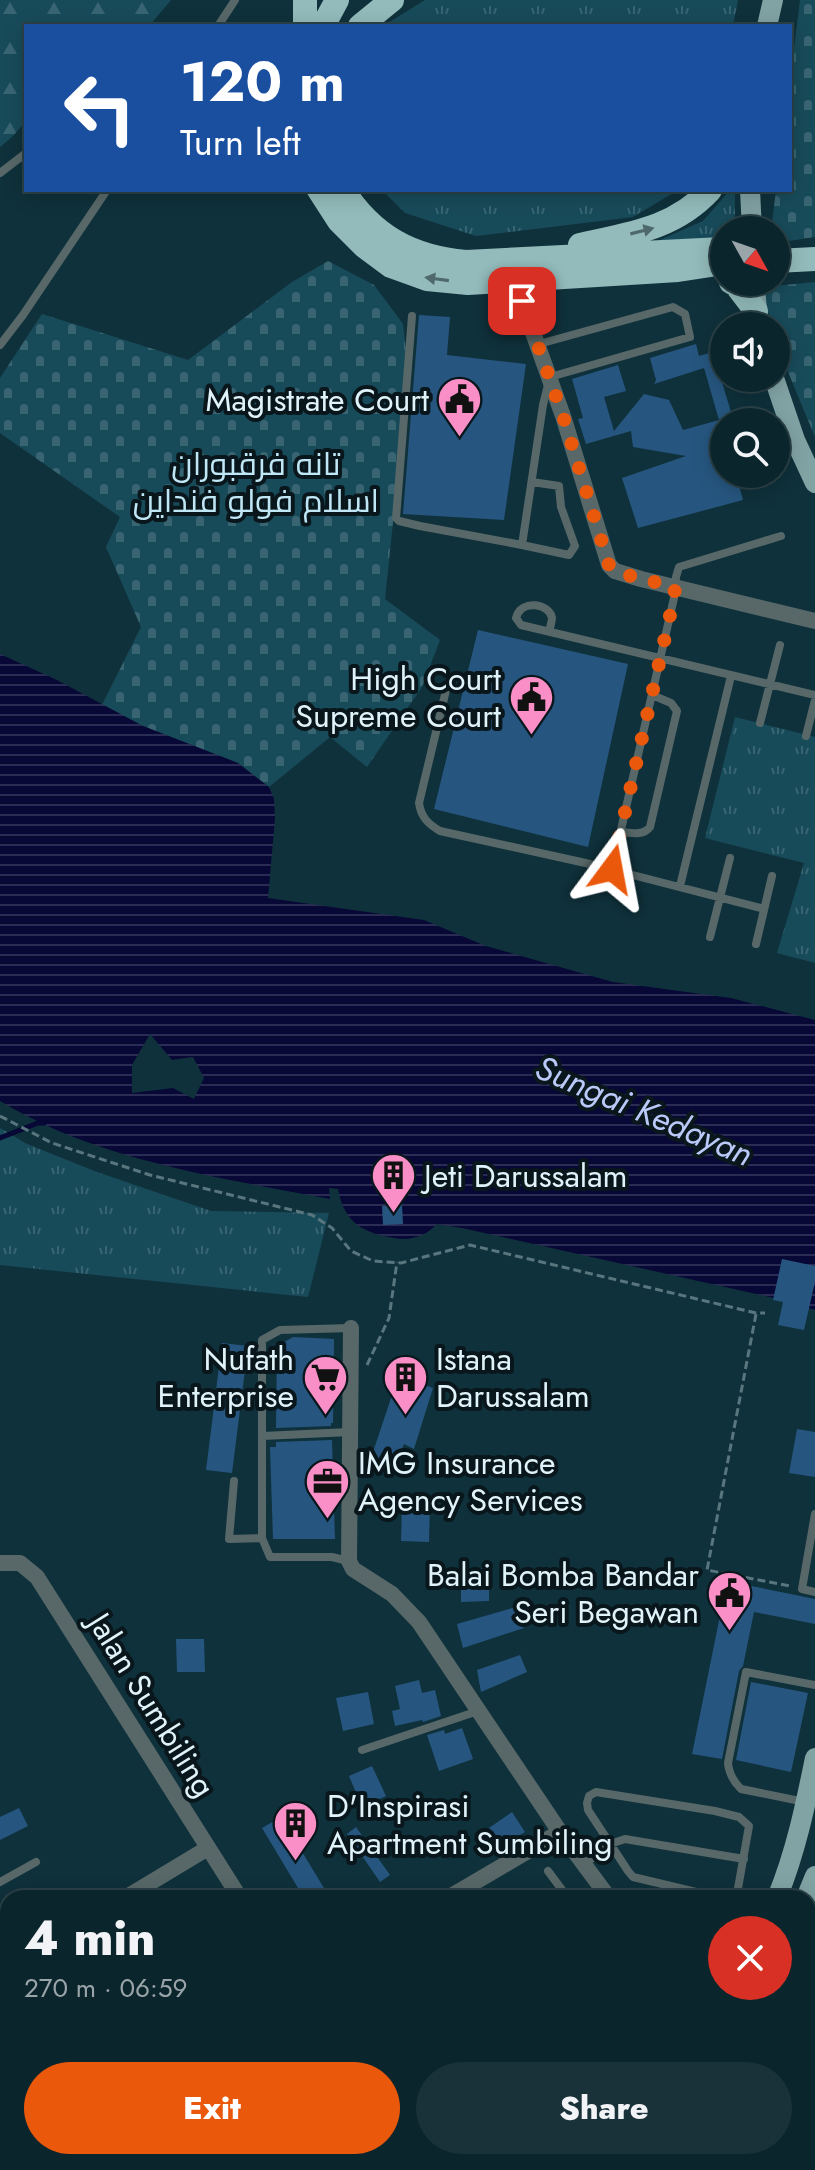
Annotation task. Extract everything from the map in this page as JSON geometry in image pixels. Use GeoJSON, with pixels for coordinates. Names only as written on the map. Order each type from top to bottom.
{"type":"FeatureCollection","features":[{"type":"Feature","properties":{"kind":"highway"},"geometry":{"type":"LineString","coordinates":[[305,0],[305,24]]}},
{"type":"Feature","properties":{"kind":"highway"},"geometry":{"type":"LineString","coordinates":[[324,24],[337,0]]}},
{"type":"Feature","properties":{"kind":"highway"},"geometry":{"type":"LineString","coordinates":[[351,24],[371,0]]}},
{"type":"Feature","properties":{"kind":"highway"},"geometry":{"type":"LineString","coordinates":[[362,24],[392,0]]}},
{"type":"Feature","properties":{"kind":"highway"},"geometry":{"type":"LineString","coordinates":[[320,192],[339,221],[364,246],[391,266],[427,279],[468,283],[653,229],[694,206],[708,192]]}},
{"type":"Feature","properties":{"kind":"highway"},"geometry":{"type":"LineString","coordinates":[[344,192],[370,224],[396,243],[443,260],[513,270],[678,270],[710,274]]}},
{"type":"Feature","properties":{"kind":"highway"},"geometry":{"type":"LineString","coordinates":[[790,246],[815,245]]}},
{"type":"Feature","properties":{"kind":"highway"},"geometry":{"type":"LineString","coordinates":[[513,270],[710,250]]}},
{"type":"Feature","properties":{"kind":"highway"},"geometry":{"type":"LineString","coordinates":[[790,260],[815,259]]}},
{"type":"Feature","properties":{"kind":"highway"},"geometry":{"type":"LineString","coordinates":[[678,270],[710,265]]}},
{"type":"Feature","properties":{"kind":"main road"},"geometry":{"type":"LineString","coordinates":[[767,24],[773,0]]}},
{"type":"Feature","properties":{"kind":"main road"},"geometry":{"type":"LineString","coordinates":[[750,192],[751,216]]}},
{"type":"Feature","properties":{"kind":"main road"},"geometry":{"type":"LineString","coordinates":[[779,392],[795,440],[810,464],[815,483]]}},
{"type":"Feature","properties":{"kind":"main road"},"geometry":{"type":"LineString","coordinates":[[780,1890],[792,1861],[815,1758]]}},
{"type":"Feature","properties":{"kind":"street"},"geometry":{"type":"LineString","coordinates":[[513,270],[609,565],[623,574],[815,621]]}},
{"type":"Feature","properties":{"kind":"street"},"geometry":{"type":"LineString","coordinates":[[351,1328],[349,1561],[353,1569],[392,1594],[419,1622],[560,1832],[603,1890]]}},
{"type":"Feature","properties":{"kind":"street","name":"Jalan Sumbiling"},"geometry":{"type":"LineString","coordinates":[[0,1563],[20,1563],[37,1577],[235,1890]]}},
{"type":"Feature","properties":{"kind":"street"},"geometry":{"type":"LineString","coordinates":[[462,1890],[560,1832]]}},
{"type":"Feature","properties":{"kind":"street"},"geometry":{"type":"LineString","coordinates":[[138,1890],[208,1848]]}},
{"type":"Feature","properties":{"kind":"lane"},"geometry":{"type":"LineString","coordinates":[[219,24],[235,0]]}},
{"type":"Feature","properties":{"kind":"lane"},"geometry":{"type":"LineString","coordinates":[[0,173],[24,155]]}},
{"type":"Feature","properties":{"kind":"lane"},"geometry":{"type":"LineString","coordinates":[[0,345],[106,192]]}},
{"type":"Feature","properties":{"kind":"lane"},"geometry":{"type":"LineString","coordinates":[[522,545],[550,377],[690,337],[685,314],[673,307],[539,344]]}},
{"type":"Feature","properties":{"kind":"lane"},"geometry":{"type":"LineString","coordinates":[[412,316],[396,518],[420,526],[569,555],[575,546],[561,507],[559,486]]}},
{"type":"Feature","properties":{"kind":"lane"},"geometry":{"type":"LineString","coordinates":[[532,482],[559,486],[582,478]]}},
{"type":"Feature","properties":{"kind":"lane"},"geometry":{"type":"LineString","coordinates":[[612,869],[679,567],[781,536]]}},
{"type":"Feature","properties":{"kind":"lane"},"geometry":{"type":"LineString","coordinates":[[549,631],[770,684],[815,698],[806,736]]}},
{"type":"Feature","properties":{"kind":"lane"},"geometry":{"type":"LineString","coordinates":[[760,723],[780,645]]}},
{"type":"Feature","properties":{"kind":"lane"},"geometry":{"type":"LineString","coordinates":[[680,886],[731,676]]}},
{"type":"Feature","properties":{"kind":"lane"},"geometry":{"type":"LineString","coordinates":[[447,686],[419,803],[425,820],[440,831],[612,869],[764,909]]}},
{"type":"Feature","properties":{"kind":"lane"},"geometry":{"type":"LineString","coordinates":[[621,832],[641,834],[650,827],[674,726],[675,706],[652,695]]}},
{"type":"Feature","properties":{"kind":"lane"},"geometry":{"type":"LineString","coordinates":[[710,937],[730,858]]}},
{"type":"Feature","properties":{"kind":"lane"},"geometry":{"type":"LineString","coordinates":[[756,944],[772,876]]}},
{"type":"Feature","properties":{"kind":"lane"},"geometry":{"type":"LineString","coordinates":[[349,1561],[332,1557],[270,1557],[262,1538],[262,1340],[280,1330],[351,1328]]}},
{"type":"Feature","properties":{"kind":"lane"},"geometry":{"type":"LineString","coordinates":[[262,1436],[350,1432]]}},
{"type":"Feature","properties":{"kind":"lane"},"geometry":{"type":"LineString","coordinates":[[234,1481],[229,1539],[262,1538]]}},
{"type":"Feature","properties":{"kind":"lane"},"geometry":{"type":"LineString","coordinates":[[815,1514],[802,1589],[815,1592]]}},
{"type":"Feature","properties":{"kind":"lane"},"geometry":{"type":"LineString","coordinates":[[806,1802],[741,1789],[733,1781],[728,1763],[746,1672],[815,1685]]}},
{"type":"Feature","properties":{"kind":"lane"},"geometry":{"type":"LineString","coordinates":[[362,1750],[478,1711]]}},
{"type":"Feature","properties":{"kind":"lane"},"geometry":{"type":"LineString","coordinates":[[687,1890],[633,1877],[588,1810],[589,1796],[596,1792],[739,1817],[749,1826],[738,1890]]}},
{"type":"Feature","properties":{"kind":"lane"},"geometry":{"type":"LineString","coordinates":[[585,1864],[610,1844],[625,1839],[744,1859]]}},
{"type":"Feature","properties":{"kind":"lane"},"geometry":{"type":"LineString","coordinates":[[0,1882],[36,1862]]}},
{"type":"Feature","properties":{"kind":"lane"},"geometry":{"type":"LineString","coordinates":[[548,1871],[562,1890]]}},
{"type":"Feature","properties":{"kind":"path"},"geometry":{"type":"LineString","coordinates":[[0,1116],[52,1143],[150,1175],[312,1215],[332,1228],[351,1251],[373,1261],[397,1262],[470,1245],[765,1313]]}},
{"type":"Feature","properties":{"kind":"path"},"geometry":{"type":"LineString","coordinates":[[363,1374],[389,1318],[397,1262]]}},
{"type":"Feature","properties":{"kind":"path"},"geometry":{"type":"LineString","coordinates":[[756,1313],[707,1570],[802,1589]]}},
{"type":"Feature","properties":{"kind":"green space"},"geometry":{"type":"Polygon","coordinates":[[[0,0],[171,0],[151,24],[24,24],[24,123],[0,147],[0,0]]]}},
{"type":"Feature","properties":{"kind":"green space"},"geometry":{"type":"Polygon","coordinates":[[[425,0],[738,0],[733,24],[386,24],[425,0]]]}},
{"type":"Feature","properties":{"kind":"green space"},"geometry":{"type":"Polygon","coordinates":[[[800,0],[815,0],[815,237],[790,241],[790,216],[773,216],[776,192],[792,192],[792,65],[800,0]]]}},
{"type":"Feature","properties":{"kind":"green space"},"geometry":{"type":"Polygon","coordinates":[[[384,192],[675,192],[633,217],[476,236],[405,213],[384,192]]]}},
{"type":"Feature","properties":{"kind":"green space"},"geometry":{"type":"Polygon","coordinates":[[[728,192],[735,192],[735,216],[710,216],[710,247],[637,250],[703,221],[728,192]]]}},
{"type":"Feature","properties":{"kind":"green space","name":"تانه فرقبوران اسلام فولو فنداين"},"geometry":{"type":"Polygon","coordinates":[[[328,261],[374,285],[403,324],[407,360],[385,599],[440,640],[422,687],[367,767],[330,737],[269,787],[238,763],[143,726],[102,705],[141,627],[106,547],[120,517],[0,433],[0,378],[42,314],[188,360],[292,282],[328,261]]]}},
{"type":"Feature","properties":{"kind":"green space"},"geometry":{"type":"Polygon","coordinates":[[[815,282],[815,437],[790,377],[790,312],[768,312],[765,296],[790,296],[790,284],[815,282]]]}},
{"type":"Feature","properties":{"kind":"green space"},"geometry":{"type":"Polygon","coordinates":[[[735,717],[815,737],[815,963],[777,953],[804,863],[705,838],[735,717]]]}},
{"type":"Feature","properties":{"kind":"green space"},"geometry":{"type":"Polygon","coordinates":[[[0,1128],[27,1144],[97,1172],[211,1211],[329,1213],[308,1297],[0,1265],[0,1128]]]}},
{"type":"Feature","properties":{"kind":"water","name":"Sungai Kedayan"},"geometry":{"type":"Polygon","coordinates":[[[0,654],[55,679],[143,726],[238,763],[269,787],[274,799],[275,818],[268,898],[424,920],[486,946],[613,982],[731,998],[815,1020],[815,1310],[774,1298],[462,1228],[437,1224],[412,1238],[384,1236],[366,1230],[353,1221],[340,1199],[338,1189],[329,1188],[330,1199],[160,1164],[77,1138],[0,1101],[0,654]],[[150,1034],[132,1065],[132,1093],[173,1088],[194,1099],[204,1078],[193,1057],[172,1060],[150,1034]]]}},
{"type":"Feature","properties":{"kind":"building","name":"Magistrate Court"},"geometry":{"type":"Polygon","coordinates":[[[419,315],[450,317],[447,355],[526,364],[504,520],[403,514],[419,315]]]}},
{"type":"Feature","properties":{"kind":"building"},"geometry":{"type":"Polygon","coordinates":[[[696,344],[699,356],[710,353],[710,389],[704,368],[654,384],[656,380],[650,358],[696,344]]]}},
{"type":"Feature","properties":{"kind":"building"},"geometry":{"type":"Polygon","coordinates":[[[618,365],[626,391],[604,397],[614,431],[644,394],[669,400],[683,430],[710,422],[710,488],[740,488],[743,500],[638,528],[622,478],[686,456],[633,447],[631,431],[586,444],[578,419],[583,418],[572,379],[618,365]]]}},
{"type":"Feature","properties":{"kind":"building"},"geometry":{"type":"Polygon","coordinates":[[[711,392],[725,392],[730,408],[716,408],[711,392]]]}},
{"type":"Feature","properties":{"kind":"building","name":"High Court Supreme Court"},"geometry":{"type":"Polygon","coordinates":[[[478,630],[628,664],[588,847],[434,809],[478,630]]]}},
{"type":"Feature","properties":{"kind":"building","name":"Jeti Darussalam"},"geometry":{"type":"Polygon","coordinates":[[[402,1205],[403,1224],[383,1225],[382,1206],[402,1205]]]}},
{"type":"Feature","properties":{"kind":"building"},"geometry":{"type":"Polygon","coordinates":[[[782,1259],[815,1266],[815,1282],[804,1330],[778,1325],[783,1302],[773,1300],[782,1259]]]}},
{"type":"Feature","properties":{"kind":"building"},"geometry":{"type":"Polygon","coordinates":[[[293,1337],[334,1339],[331,1426],[276,1428],[277,1346],[293,1337]]]}},
{"type":"Feature","properties":{"kind":"building"},"geometry":{"type":"Polygon","coordinates":[[[222,1343],[248,1346],[232,1473],[206,1470],[222,1343]]]}},
{"type":"Feature","properties":{"kind":"building","name":"Istana Darussalam"},"geometry":{"type":"Polygon","coordinates":[[[401,1377],[433,1388],[414,1449],[404,1444],[392,1476],[368,1467],[395,1386],[401,1377]]]}},
{"type":"Feature","properties":{"kind":"building"},"geometry":{"type":"Polygon","coordinates":[[[797,1429],[815,1432],[815,1477],[789,1473],[797,1429]]]}},
{"type":"Feature","properties":{"kind":"building"},"geometry":{"type":"Polygon","coordinates":[[[332,1440],[335,1539],[273,1539],[270,1447],[276,1447],[276,1442],[332,1440]]]}},
{"type":"Feature","properties":{"kind":"building"},"geometry":{"type":"Polygon","coordinates":[[[402,1502],[430,1503],[429,1542],[401,1541],[402,1502]]]}},
{"type":"Feature","properties":{"kind":"building"},"geometry":{"type":"Polygon","coordinates":[[[489,1568],[489,1601],[461,1602],[461,1569],[489,1568]]]}},
{"type":"Feature","properties":{"kind":"building"},"geometry":{"type":"Polygon","coordinates":[[[727,1581],[815,1599],[815,1624],[754,1612],[722,1759],[692,1754],[727,1581]]]}},
{"type":"Feature","properties":{"kind":"building"},"geometry":{"type":"Polygon","coordinates":[[[516,1607],[524,1628],[463,1648],[457,1624],[516,1607]]]}},
{"type":"Feature","properties":{"kind":"building"},"geometry":{"type":"Polygon","coordinates":[[[176,1639],[204,1639],[205,1672],[177,1672],[176,1639]]]}},
{"type":"Feature","properties":{"kind":"building"},"geometry":{"type":"Polygon","coordinates":[[[520,1655],[527,1672],[481,1692],[477,1670],[520,1655]]]}},
{"type":"Feature","properties":{"kind":"building"},"geometry":{"type":"Polygon","coordinates":[[[419,1680],[422,1693],[435,1690],[441,1716],[395,1726],[392,1711],[400,1709],[395,1686],[419,1680]]]}},
{"type":"Feature","properties":{"kind":"building"},"geometry":{"type":"Polygon","coordinates":[[[751,1682],[808,1693],[791,1772],[736,1760],[751,1682]]]}},
{"type":"Feature","properties":{"kind":"building"},"geometry":{"type":"Polygon","coordinates":[[[368,1692],[374,1724],[343,1731],[336,1698],[368,1692]]]}},
{"type":"Feature","properties":{"kind":"building"},"geometry":{"type":"Polygon","coordinates":[[[462,1728],[473,1759],[439,1771],[427,1735],[444,1730],[445,1734],[462,1728]]]}},
{"type":"Feature","properties":{"kind":"building"},"geometry":{"type":"Polygon","coordinates":[[[372,1766],[386,1796],[362,1807],[349,1776],[372,1766]]]}},
{"type":"Feature","properties":{"kind":"building"},"geometry":{"type":"Polygon","coordinates":[[[19,1808],[28,1826],[0,1840],[0,1817],[19,1808]]]}},
{"type":"Feature","properties":{"kind":"building"},"geometry":{"type":"Polygon","coordinates":[[[512,1812],[525,1832],[501,1847],[489,1828],[512,1812]]]}},
{"type":"Feature","properties":{"kind":"building","name":"D'Inspirasi Apartment Sumbiling"},"geometry":{"type":"Polygon","coordinates":[[[281,1817],[325,1890],[299,1890],[262,1828],[281,1817]]]}},
{"type":"Feature","properties":{"kind":"building"},"geometry":{"type":"Polygon","coordinates":[[[356,1827],[390,1875],[380,1882],[347,1834],[356,1827]]]}},
{"type":"Feature","properties":{"kind":"waterway"},"geometry":{"type":"LineString","coordinates":[[0,1138],[44,1123]]}},
{"type":"Feature","properties":{"kind":"place","name":"Magistrate Court"},"geometry":{"type":"Point","coordinates":[460,439]}},
{"type":"Feature","properties":{"kind":"place","name":"High Court Supreme Court"},"geometry":{"type":"Point","coordinates":[532,736]}},
{"type":"Feature","properties":{"kind":"place","name":"Jeti Darussalam"},"geometry":{"type":"Point","coordinates":[393,1215]}},
{"type":"Feature","properties":{"kind":"place","name":"Nufath Enterprise"},"geometry":{"type":"Point","coordinates":[325,1416]}},
{"type":"Feature","properties":{"kind":"place","name":"Istana Darussalam"},"geometry":{"type":"Point","coordinates":[405,1416]}},
{"type":"Feature","properties":{"kind":"place","name":"IMG Insurance Agency Services"},"geometry":{"type":"Point","coordinates":[327,1520]}},
{"type":"Feature","properties":{"kind":"place","name":"Balai Bomba Bandar Seri Begawan"},"geometry":{"type":"Point","coordinates":[730,1632]}},
{"type":"Feature","properties":{"kind":"place","name":"D'Inspirasi Apartment Sumbiling"},"geometry":{"type":"Point","coordinates":[296,1863]}},
{"type":"Feature","properties":{"kind":"route"},"geometry":{"type":"LineString","coordinates":[[522,301],[563,416],[609,565],[623,574],[675,587],[612,869]]}}]}
